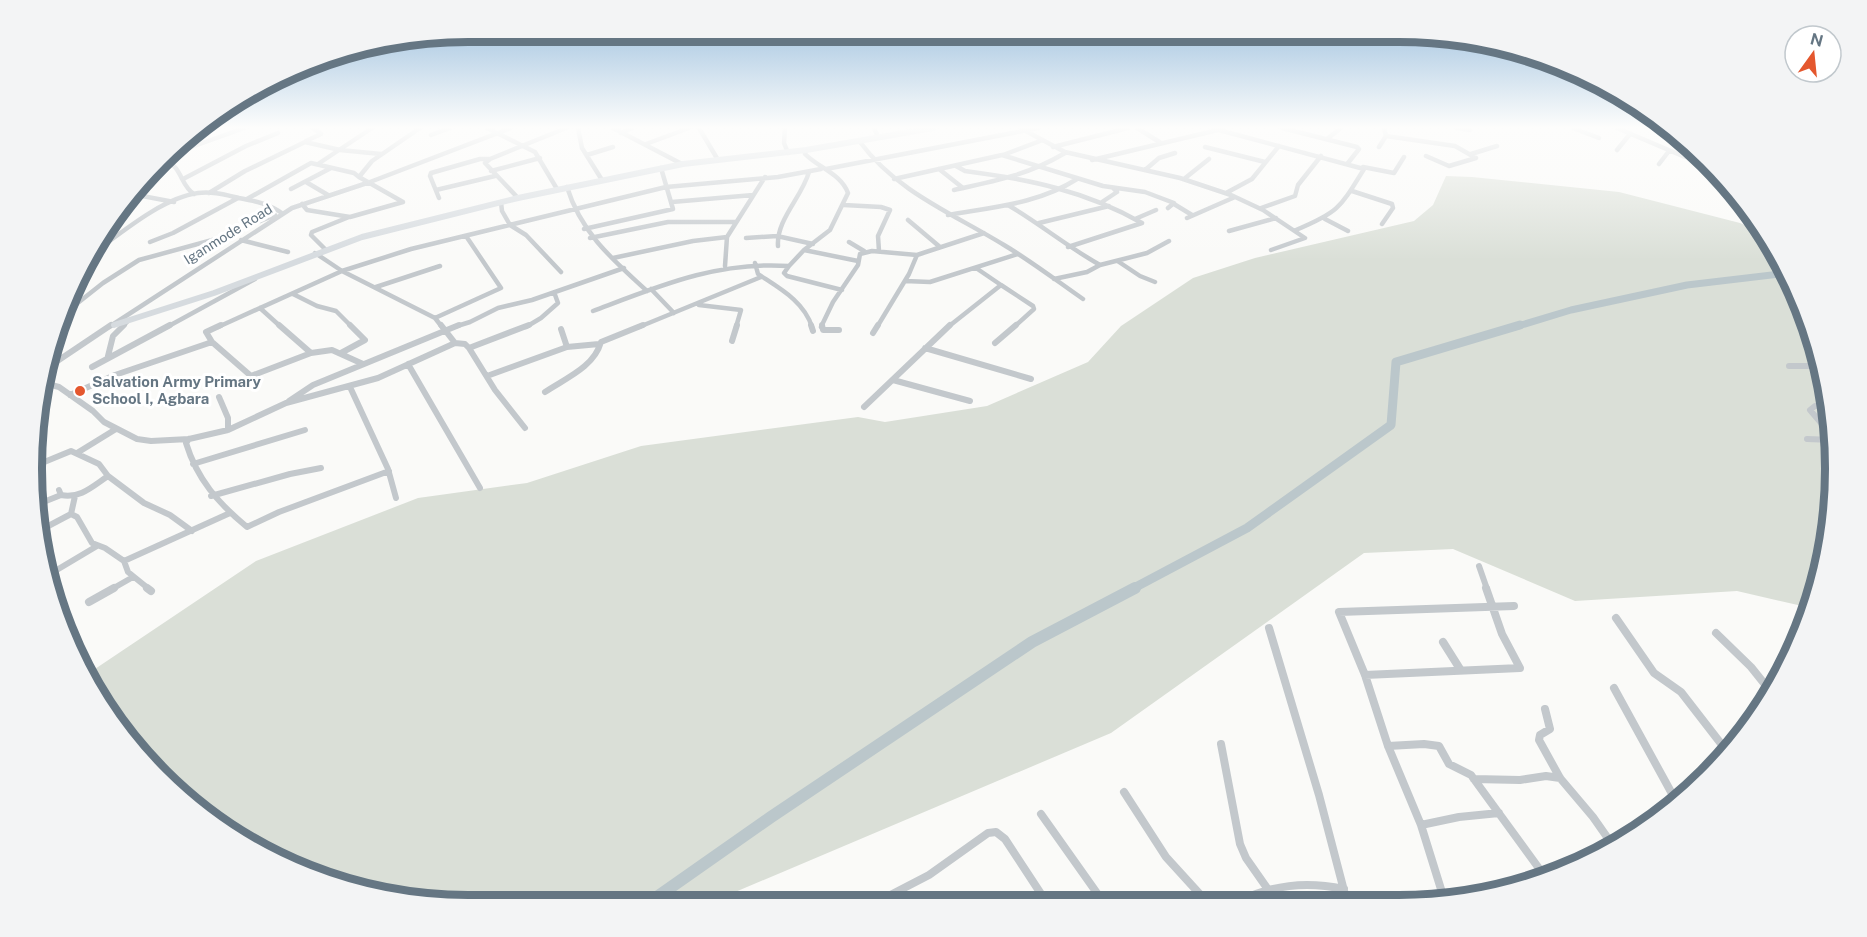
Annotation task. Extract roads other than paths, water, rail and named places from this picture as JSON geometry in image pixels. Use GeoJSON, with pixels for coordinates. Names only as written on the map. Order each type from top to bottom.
{"type":"FeatureCollection","features":[{"type":"Feature","properties":{"kind":"street"},"geometry":{"type":"LineString","coordinates":[[180,172],[185,178],[187,190],[194,194]]}},
{"type":"Feature","properties":{"kind":"street"},"geometry":{"type":"LineString","coordinates":[[185,178],[197,172]]}},
{"type":"Feature","properties":{"kind":"street"},"geometry":{"type":"LineString","coordinates":[[208,194],[244,172]]}},
{"type":"Feature","properties":{"kind":"street"},"geometry":{"type":"LineString","coordinates":[[246,199],[293,172]]}},
{"type":"Feature","properties":{"kind":"street"},"geometry":{"type":"LineString","coordinates":[[291,189],[324,172]]}},
{"type":"Feature","properties":{"kind":"street"},"geometry":{"type":"LineString","coordinates":[[325,249],[311,235],[312,232],[350,217],[402,202],[370,182],[343,172]]}},
{"type":"Feature","properties":{"kind":"street"},"geometry":{"type":"LineString","coordinates":[[359,177],[364,172]]}},
{"type":"Feature","properties":{"kind":"street","name":"Iganmode Road"},"geometry":{"type":"LineString","coordinates":[[56,362],[282,213],[397,172]]}},
{"type":"Feature","properties":{"kind":"street"},"geometry":{"type":"LineString","coordinates":[[436,172],[431,173],[430,176],[440,198]]}},
{"type":"Feature","properties":{"kind":"street"},"geometry":{"type":"LineString","coordinates":[[492,172],[518,198]]}},
{"type":"Feature","properties":{"kind":"street"},"geometry":{"type":"LineString","coordinates":[[548,172],[557,189]]}},
{"type":"Feature","properties":{"kind":"street"},"geometry":{"type":"LineString","coordinates":[[597,172],[602,180]]}},
{"type":"Feature","properties":{"kind":"street"},"geometry":{"type":"LineString","coordinates":[[114,325],[166,310],[260,276],[325,249],[379,231],[557,189],[643,172]]}},
{"type":"Feature","properties":{"kind":"street"},"geometry":{"type":"LineString","coordinates":[[584,229],[673,209],[662,172]]}},
{"type":"Feature","properties":{"kind":"street"},"geometry":{"type":"LineString","coordinates":[[363,364],[341,353],[324,348],[251,376],[212,342],[206,332],[342,271],[378,258],[666,187],[809,172],[805,188],[777,234],[778,246]]}},
{"type":"Feature","properties":{"kind":"street"},"geometry":{"type":"LineString","coordinates":[[827,172],[848,190],[844,205],[830,230],[804,250],[784,273],[787,276],[842,290]]}},
{"type":"Feature","properties":{"kind":"street"},"geometry":{"type":"LineString","coordinates":[[884,172],[948,215],[1018,254],[1083,299]]}},
{"type":"Feature","properties":{"kind":"street"},"geometry":{"type":"LineString","coordinates":[[894,179],[927,172]]}},
{"type":"Feature","properties":{"kind":"street"},"geometry":{"type":"LineString","coordinates":[[942,172],[963,188]]}},
{"type":"Feature","properties":{"kind":"street"},"geometry":{"type":"LineString","coordinates":[[974,172],[1015,177],[1065,188],[1102,202],[1136,219],[1142,225],[1068,247]]}},
{"type":"Feature","properties":{"kind":"street"},"geometry":{"type":"LineString","coordinates":[[954,190],[1029,172]]}},
{"type":"Feature","properties":{"kind":"street"},"geometry":{"type":"LineString","coordinates":[[1052,172],[1113,188],[1145,192],[1174,204],[1192,215]]}},
{"type":"Feature","properties":{"kind":"street"},"geometry":{"type":"LineString","coordinates":[[1152,172],[1226,193],[1261,208],[1305,238],[1271,250]]}},
{"type":"Feature","properties":{"kind":"street"},"geometry":{"type":"LineString","coordinates":[[1184,179],[1193,172]]}},
{"type":"Feature","properties":{"kind":"street"},"geometry":{"type":"LineString","coordinates":[[1226,193],[1252,179],[1258,172]]}},
{"type":"Feature","properties":{"kind":"street"},"geometry":{"type":"LineString","coordinates":[[1261,208],[1295,196],[1298,185],[1309,172]]}},
{"type":"Feature","properties":{"kind":"street"},"geometry":{"type":"LineString","coordinates":[[1296,230],[1325,219],[1352,191],[1361,172]]}},
{"type":"Feature","properties":{"kind":"street"},"geometry":{"type":"LineString","coordinates":[[436,190],[495,176]]}},
{"type":"Feature","properties":{"kind":"street"},"geometry":{"type":"LineString","coordinates":[[725,266],[727,237],[765,177]]}},
{"type":"Feature","properties":{"kind":"street"},"geometry":{"type":"LineString","coordinates":[[948,215],[1008,205],[1065,188],[1077,179]]}},
{"type":"Feature","properties":{"kind":"street"},"geometry":{"type":"LineString","coordinates":[[306,182],[328,195]]}},
{"type":"Feature","properties":{"kind":"street"},"geometry":{"type":"LineString","coordinates":[[567,188],[590,238],[674,313]]}},
{"type":"Feature","properties":{"kind":"street"},"geometry":{"type":"LineString","coordinates":[[1102,202],[1117,192],[1113,188]]}},
{"type":"Feature","properties":{"kind":"street"},"geometry":{"type":"LineString","coordinates":[[1352,191],[1392,204],[1394,208],[1382,224]]}},
{"type":"Feature","properties":{"kind":"street"},"geometry":{"type":"LineString","coordinates":[[105,246],[175,202],[194,194],[246,199],[282,213]]}},
{"type":"Feature","properties":{"kind":"street"},"geometry":{"type":"LineString","coordinates":[[141,195],[175,202]]}},
{"type":"Feature","properties":{"kind":"street"},"geometry":{"type":"LineString","coordinates":[[672,202],[753,195]]}},
{"type":"Feature","properties":{"kind":"street"},"geometry":{"type":"LineString","coordinates":[[1187,218],[1235,197]]}},
{"type":"Feature","properties":{"kind":"street"},"geometry":{"type":"LineString","coordinates":[[150,242],[168,237],[218,207],[239,198]]}},
{"type":"Feature","properties":{"kind":"street"},"geometry":{"type":"LineString","coordinates":[[501,202],[502,212],[510,225],[526,235],[561,272]]}},
{"type":"Feature","properties":{"kind":"street"},"geometry":{"type":"LineString","coordinates":[[302,204],[307,210],[350,217]]}},
{"type":"Feature","properties":{"kind":"street"},"geometry":{"type":"LineString","coordinates":[[1168,208],[1174,204]]}},
{"type":"Feature","properties":{"kind":"street"},"geometry":{"type":"LineString","coordinates":[[844,205],[881,207],[890,210],[879,233],[879,251]]}},
{"type":"Feature","properties":{"kind":"street"},"geometry":{"type":"LineString","coordinates":[[1008,205],[1039,223],[1068,247],[1100,265]]}},
{"type":"Feature","properties":{"kind":"street"},"geometry":{"type":"LineString","coordinates":[[1039,223],[1109,207]]}},
{"type":"Feature","properties":{"kind":"street"},"geometry":{"type":"LineString","coordinates":[[1136,219],[1155,210]]}},
{"type":"Feature","properties":{"kind":"street"},"geometry":{"type":"LineString","coordinates":[[73,307],[103,283],[139,260],[216,239],[282,213]]}},
{"type":"Feature","properties":{"kind":"street"},"geometry":{"type":"LineString","coordinates":[[1229,231],[1276,218]]}},
{"type":"Feature","properties":{"kind":"street"},"geometry":{"type":"LineString","coordinates":[[1325,219],[1348,231]]}},
{"type":"Feature","properties":{"kind":"street"},"geometry":{"type":"LineString","coordinates":[[908,220],[940,247]]}},
{"type":"Feature","properties":{"kind":"street"},"geometry":{"type":"LineString","coordinates":[[590,238],[675,221],[736,222]]}},
{"type":"Feature","properties":{"kind":"street"},"geometry":{"type":"LineString","coordinates":[[849,242],[864,251],[917,255],[984,233]]}},
{"type":"Feature","properties":{"kind":"street"},"geometry":{"type":"LineString","coordinates":[[435,318],[501,288],[466,236]]}},
{"type":"Feature","properties":{"kind":"street"},"geometry":{"type":"LineString","coordinates":[[746,238],[777,236],[813,244]]}},
{"type":"Feature","properties":{"kind":"street"},"geometry":{"type":"LineString","coordinates":[[613,258],[693,241],[727,237]]}},
{"type":"Feature","properties":{"kind":"street"},"geometry":{"type":"LineString","coordinates":[[241,240],[288,252]]}},
{"type":"Feature","properties":{"kind":"street"},"geometry":{"type":"LineString","coordinates":[[1053,279],[1088,272],[1100,265],[1147,254],[1169,241]]}},
{"type":"Feature","properties":{"kind":"street"},"geometry":{"type":"LineString","coordinates":[[804,250],[858,261]]}},
{"type":"Feature","properties":{"kind":"street"},"geometry":{"type":"LineString","coordinates":[[839,330],[823,330],[821,327],[833,302],[858,265],[858,256],[864,251]]}},
{"type":"Feature","properties":{"kind":"street"},"geometry":{"type":"LineString","coordinates":[[315,253],[342,271],[435,318],[446,329],[455,344]]}},
{"type":"Feature","properties":{"kind":"street"},"geometry":{"type":"LineString","coordinates":[[905,281],[930,282],[1018,254]]}},
{"type":"Feature","properties":{"kind":"street"},"geometry":{"type":"LineString","coordinates":[[873,333],[905,281],[917,255]]}},
{"type":"Feature","properties":{"kind":"street"},"geometry":{"type":"LineString","coordinates":[[1119,262],[1140,276],[1155,282]]}},
{"type":"Feature","properties":{"kind":"street"},"geometry":{"type":"LineString","coordinates":[[755,263],[756,271],[761,277],[791,295],[808,317],[813,332]]}},
{"type":"Feature","properties":{"kind":"street"},"geometry":{"type":"LineString","coordinates":[[593,311],[709,269],[755,263],[789,266]]}},
{"type":"Feature","properties":{"kind":"street"},"geometry":{"type":"LineString","coordinates":[[376,287],[440,266]]}},
{"type":"Feature","properties":{"kind":"street"},"geometry":{"type":"LineString","coordinates":[[50,385],[59,387],[93,411],[104,422],[137,439],[151,441],[189,439],[228,430],[286,403],[313,386],[446,329],[470,322],[498,308],[624,268]]}},
{"type":"Feature","properties":{"kind":"street"},"geometry":{"type":"LineString","coordinates":[[976,268],[1033,306],[1034,309],[995,343]]}},
{"type":"Feature","properties":{"kind":"street"},"geometry":{"type":"LineString","coordinates":[[92,367],[108,356],[148,338],[260,276]]}},
{"type":"Feature","properties":{"kind":"street"},"geometry":{"type":"LineString","coordinates":[[487,376],[567,347],[599,344],[761,277]]}},
{"type":"Feature","properties":{"kind":"street"},"geometry":{"type":"LineString","coordinates":[[864,407],[966,310],[1001,285]]}},
{"type":"Feature","properties":{"kind":"street"},"geometry":{"type":"LineString","coordinates":[[469,348],[502,337],[543,317],[558,303],[554,292]]}},
{"type":"Feature","properties":{"kind":"street"},"geometry":{"type":"LineString","coordinates":[[293,294],[317,306],[336,311],[365,340],[341,353]]}},
{"type":"Feature","properties":{"kind":"street"},"geometry":{"type":"LineString","coordinates":[[695,305],[741,310],[732,340]]}},
{"type":"Feature","properties":{"kind":"street"},"geometry":{"type":"LineString","coordinates":[[260,308],[311,352]]}},
{"type":"Feature","properties":{"kind":"street"},"geometry":{"type":"LineString","coordinates":[[108,356],[114,336],[128,320]]}},
{"type":"Feature","properties":{"kind":"street"},"geometry":{"type":"LineString","coordinates":[[561,329],[567,347]]}},
{"type":"Feature","properties":{"kind":"street"},"geometry":{"type":"LineString","coordinates":[[70,395],[115,375],[212,342]]}},
{"type":"Feature","properties":{"kind":"street"},"geometry":{"type":"LineString","coordinates":[[286,403],[378,378],[455,344],[465,345],[525,429]]}},
{"type":"Feature","properties":{"kind":"street"},"geometry":{"type":"LineString","coordinates":[[545,392],[592,361],[598,353],[599,344]]}},
{"type":"Feature","properties":{"kind":"street"},"geometry":{"type":"LineString","coordinates":[[925,348],[1031,379]]}},
{"type":"Feature","properties":{"kind":"street"},"geometry":{"type":"LineString","coordinates":[[408,364],[480,488]]}},
{"type":"Feature","properties":{"kind":"street"},"geometry":{"type":"LineString","coordinates":[[1789,366],[1812,366]]}},
{"type":"Feature","properties":{"kind":"street"},"geometry":{"type":"LineString","coordinates":[[893,380],[970,401]]}},
{"type":"Feature","properties":{"kind":"street"},"geometry":{"type":"LineString","coordinates":[[350,387],[356,405],[389,471],[396,498]]}},
{"type":"Feature","properties":{"kind":"street"},"geometry":{"type":"LineString","coordinates":[[219,397],[228,418],[228,430]]}},
{"type":"Feature","properties":{"kind":"street"},"geometry":{"type":"LineString","coordinates":[[1820,406],[1815,406],[1810,410],[1822,426]]}},
{"type":"Feature","properties":{"kind":"street"},"geometry":{"type":"LineString","coordinates":[[77,453],[116,429]]}},
{"type":"Feature","properties":{"kind":"street"},"geometry":{"type":"LineString","coordinates":[[193,464],[305,430]]}},
{"type":"Feature","properties":{"kind":"street"},"geometry":{"type":"LineString","coordinates":[[189,439],[186,443],[193,464],[211,496],[247,527],[279,512],[389,471]]}},
{"type":"Feature","properties":{"kind":"street"},"geometry":{"type":"LineString","coordinates":[[1807,439],[1824,439]]}},
{"type":"Feature","properties":{"kind":"street"},"geometry":{"type":"LineString","coordinates":[[42,463],[60,454],[71,451],[77,453],[99,464],[108,476],[144,503],[170,515],[192,531]]}},
{"type":"Feature","properties":{"kind":"street"},"geometry":{"type":"LineString","coordinates":[[211,496],[290,474],[321,468]]}},
{"type":"Feature","properties":{"kind":"street"},"geometry":{"type":"LineString","coordinates":[[44,501],[60,492],[75,496],[108,476]]}},
{"type":"Feature","properties":{"kind":"street"},"geometry":{"type":"LineString","coordinates":[[46,527],[71,514],[75,496]]}},
{"type":"Feature","properties":{"kind":"street"},"geometry":{"type":"LineString","coordinates":[[124,561],[230,513]]}},
{"type":"Feature","properties":{"kind":"street"},"geometry":{"type":"LineString","coordinates":[[71,514],[77,517],[92,543],[105,548],[124,561],[128,573],[151,591]]}},
{"type":"Feature","properties":{"kind":"street"},"geometry":{"type":"LineString","coordinates":[[55,571],[97,546]]}},
{"type":"Feature","properties":{"kind":"street"},"geometry":{"type":"LineString","coordinates":[[1365,675],[1520,668],[1502,634],[1479,566]]}},
{"type":"Feature","properties":{"kind":"street"},"geometry":{"type":"LineString","coordinates":[[89,602],[133,577]]}},
{"type":"Feature","properties":{"kind":"street"},"geometry":{"type":"LineString","coordinates":[[1442,892],[1421,825],[1388,746],[1365,675],[1339,612],[1514,606]]}},
{"type":"Feature","properties":{"kind":"street"},"geometry":{"type":"LineString","coordinates":[[1616,618],[1654,673],[1681,692],[1723,746]]}},
{"type":"Feature","properties":{"kind":"street"},"geometry":{"type":"LineString","coordinates":[[1269,628],[1319,795],[1345,895]]}},
{"type":"Feature","properties":{"kind":"street"},"geometry":{"type":"LineString","coordinates":[[1716,633],[1751,667],[1766,685]]}},
{"type":"Feature","properties":{"kind":"street"},"geometry":{"type":"LineString","coordinates":[[1443,642],[1460,669]]}},
{"type":"Feature","properties":{"kind":"street"},"geometry":{"type":"LineString","coordinates":[[1614,688],[1627,707],[1672,795]]}},
{"type":"Feature","properties":{"kind":"street"},"geometry":{"type":"LineString","coordinates":[[1545,710],[1550,729],[1540,735],[1539,740],[1560,778],[1609,840]]}},
{"type":"Feature","properties":{"kind":"street"},"geometry":{"type":"LineString","coordinates":[[1221,744],[1240,844],[1266,888]]}},
{"type":"Feature","properties":{"kind":"street"},"geometry":{"type":"LineString","coordinates":[[1388,746],[1435,744],[1439,746],[1449,764],[1471,775],[1540,870]]}},
{"type":"Feature","properties":{"kind":"street"},"geometry":{"type":"LineString","coordinates":[[1474,779],[1520,780],[1546,776],[1560,778]]}},
{"type":"Feature","properties":{"kind":"street"},"geometry":{"type":"LineString","coordinates":[[1124,792],[1166,857],[1200,895]]}},
{"type":"Feature","properties":{"kind":"street"},"geometry":{"type":"LineString","coordinates":[[1421,825],[1460,817],[1498,813]]}},
{"type":"Feature","properties":{"kind":"street"},"geometry":{"type":"LineString","coordinates":[[1041,814],[1098,895]]}},
{"type":"Feature","properties":{"kind":"street"},"geometry":{"type":"LineString","coordinates":[[890,895],[929,875],[987,833],[996,832],[1005,838],[1042,895]]}},
{"type":"Feature","properties":{"kind":"street"},"geometry":{"type":"LineString","coordinates":[[1252,895],[1266,888],[1301,882],[1322,883],[1344,889]]}},
{"type":"Feature","properties":{"kind":"waterway"},"geometry":{"type":"LineString","coordinates":[[1515,327],[1571,310],[1687,285],[1778,274]]}},
{"type":"Feature","properties":{"kind":"waterway"},"geometry":{"type":"LineString","coordinates":[[1132,589],[1247,528],[1391,425],[1396,362],[1520,325]]}},
{"type":"Feature","properties":{"kind":"waterway"},"geometry":{"type":"LineString","coordinates":[[660,895],[771,817],[1032,642],[1135,588]]}},
{"type":"Feature","properties":{"kind":"place","name":"Salvation Army Primary School I, Agbara"},"geometry":{"type":"Point","coordinates":[80,391]}}]}
